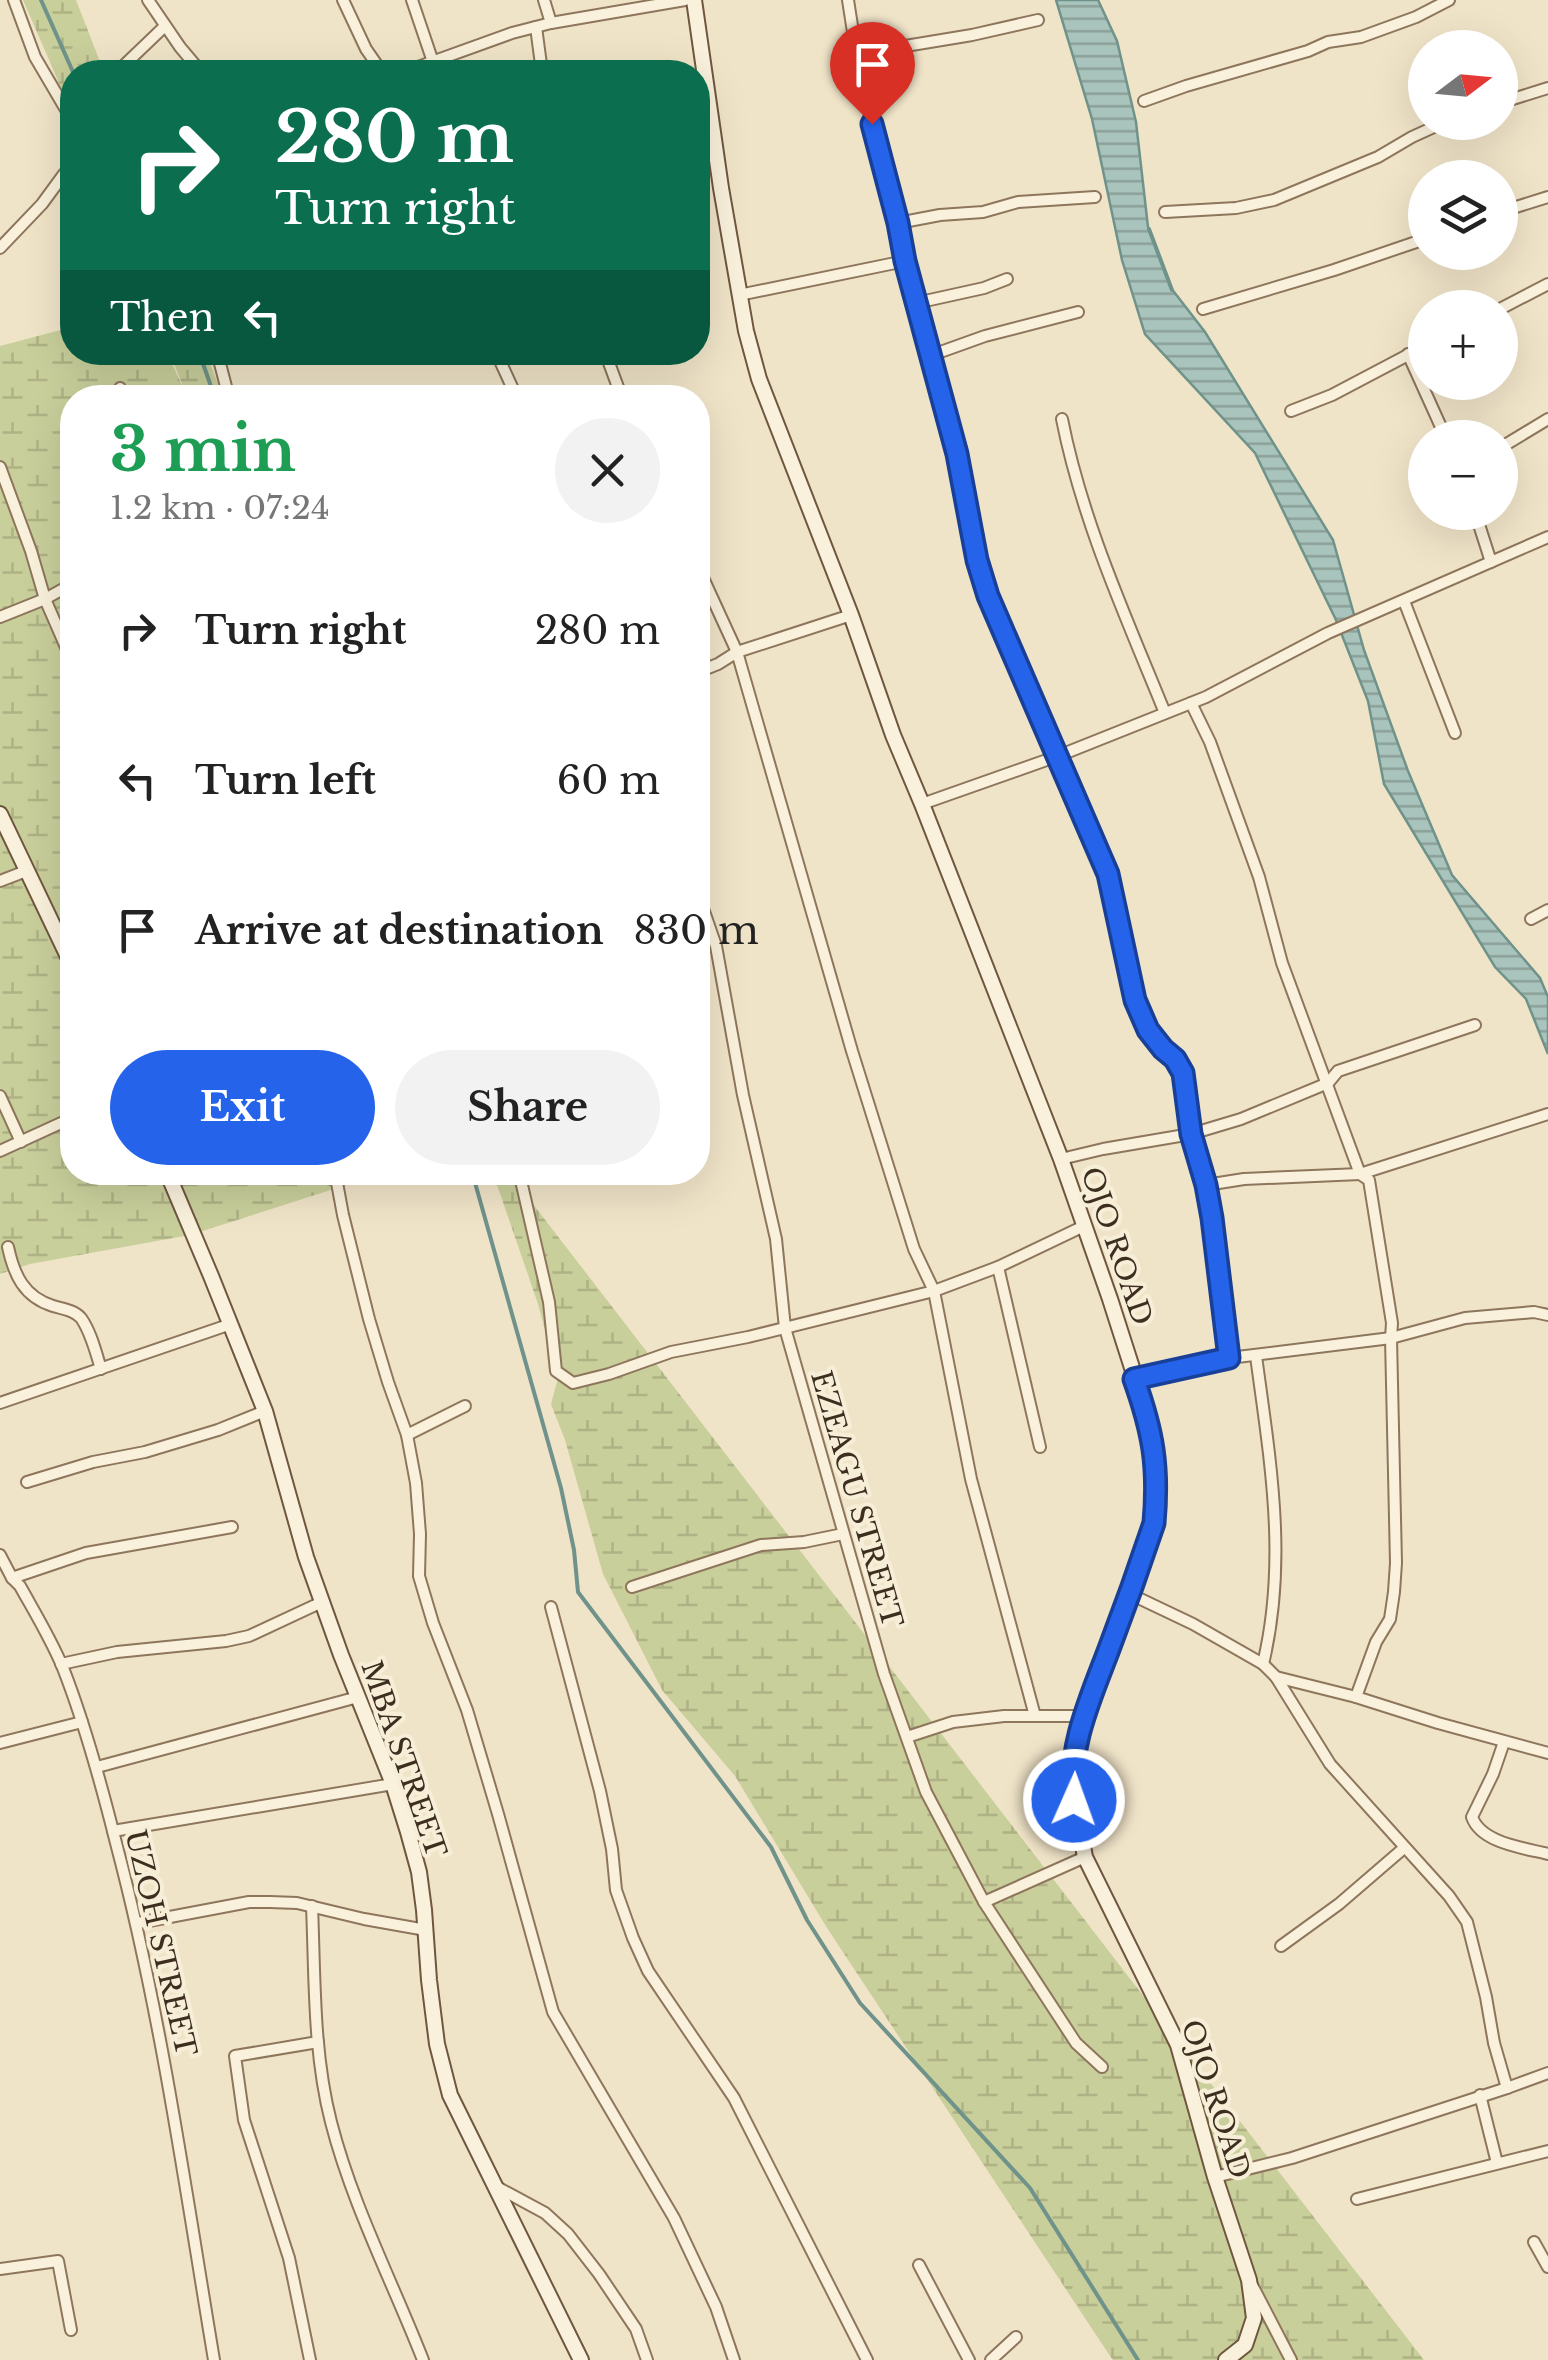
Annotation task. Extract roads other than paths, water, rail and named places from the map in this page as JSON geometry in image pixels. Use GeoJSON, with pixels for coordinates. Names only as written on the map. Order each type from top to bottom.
{"type":"FeatureCollection","features":[{"type":"Feature","properties":{"kind":"street"},"geometry":{"type":"LineString","coordinates":[[14,0],[35,57],[60,100]]}},
{"type":"Feature","properties":{"kind":"street"},"geometry":{"type":"LineString","coordinates":[[148,0],[192,60]]}},
{"type":"Feature","properties":{"kind":"street"},"geometry":{"type":"LineString","coordinates":[[343,0],[374,60]]}},
{"type":"Feature","properties":{"kind":"street"},"geometry":{"type":"LineString","coordinates":[[412,0],[433,60]]}},
{"type":"Feature","properties":{"kind":"street"},"geometry":{"type":"LineString","coordinates":[[544,0],[551,23]]}},
{"type":"Feature","properties":{"kind":"street"},"geometry":{"type":"LineString","coordinates":[[440,60],[551,23],[685,0]]}},
{"type":"Feature","properties":{"kind":"street","name":"OJO ROAD"},"geometry":{"type":"LineString","coordinates":[[694,0],[703,60]]}},
{"type":"Feature","properties":{"kind":"street"},"geometry":{"type":"LineString","coordinates":[[848,0],[860,77],[957,454],[977,560],[1001,626],[1111,884],[1135,1000],[1148,1030],[1183,1073],[1191,1134],[1212,1218],[1229,1358]]}},
{"type":"Feature","properties":{"kind":"street"},"geometry":{"type":"LineString","coordinates":[[1144,102],[1328,42],[1361,38],[1448,0]]}},
{"type":"Feature","properties":{"kind":"street"},"geometry":{"type":"LineString","coordinates":[[857,54],[1038,20]]}},
{"type":"Feature","properties":{"kind":"street"},"geometry":{"type":"LineString","coordinates":[[130,60],[165,26]]}},
{"type":"Feature","properties":{"kind":"street"},"geometry":{"type":"LineString","coordinates":[[536,27],[540,60]]}},
{"type":"Feature","properties":{"kind":"street"},"geometry":{"type":"LineString","coordinates":[[1518,97],[1548,88]]}},
{"type":"Feature","properties":{"kind":"street","name":"OJO ROAD"},"geometry":{"type":"LineString","coordinates":[[710,111],[746,331],[760,379],[851,615],[892,735],[1061,1159],[1150,1424],[1157,1490],[1154,1523],[1084,1716],[1071,1782],[1086,1856],[1178,2045],[1249,2280],[1254,2318],[1245,2345],[1226,2360]]}},
{"type":"Feature","properties":{"kind":"street"},"geometry":{"type":"LineString","coordinates":[[1165,212],[1236,208],[1274,200],[1378,157],[1408,139]]}},
{"type":"Feature","properties":{"kind":"street"},"geometry":{"type":"LineString","coordinates":[[0,248],[60,179]]}},
{"type":"Feature","properties":{"kind":"street"},"geometry":{"type":"LineString","coordinates":[[898,223],[983,212],[1018,202],[1095,197]]}},
{"type":"Feature","properties":{"kind":"street"},"geometry":{"type":"LineString","coordinates":[[1518,206],[1548,197]]}},
{"type":"Feature","properties":{"kind":"street"},"geometry":{"type":"LineString","coordinates":[[1203,309],[1408,245]]}},
{"type":"Feature","properties":{"kind":"street"},"geometry":{"type":"LineString","coordinates":[[740,295],[905,261]]}},
{"type":"Feature","properties":{"kind":"street"},"geometry":{"type":"LineString","coordinates":[[916,303],[1007,279]]}},
{"type":"Feature","properties":{"kind":"street"},"geometry":{"type":"LineString","coordinates":[[1518,300],[1548,284]]}},
{"type":"Feature","properties":{"kind":"street"},"geometry":{"type":"LineString","coordinates":[[932,356],[985,336],[1078,312]]}},
{"type":"Feature","properties":{"kind":"street"},"geometry":{"type":"LineString","coordinates":[[1291,411],[1332,395],[1408,354]]}},
{"type":"Feature","properties":{"kind":"street"},"geometry":{"type":"LineString","coordinates":[[1062,419],[1072,468],[1099,548],[1165,713]]}},
{"type":"Feature","properties":{"kind":"street"},"geometry":{"type":"LineString","coordinates":[[1518,437],[1548,419]]}},
{"type":"Feature","properties":{"kind":"street"},"geometry":{"type":"LineString","coordinates":[[0,467],[60,633]]}},
{"type":"Feature","properties":{"kind":"street"},"geometry":{"type":"LineString","coordinates":[[1481,530],[1491,562]]}},
{"type":"Feature","properties":{"kind":"street"},"geometry":{"type":"LineString","coordinates":[[922,804],[1191,703],[1328,633],[1548,538]]}},
{"type":"Feature","properties":{"kind":"street"},"geometry":{"type":"LineString","coordinates":[[0,618],[60,590]]}},
{"type":"Feature","properties":{"kind":"street"},"geometry":{"type":"LineString","coordinates":[[710,593],[737,652],[852,1051],[914,1249],[934,1291],[968,1466],[1035,1716]]}},
{"type":"Feature","properties":{"kind":"street"},"geometry":{"type":"LineString","coordinates":[[1404,601],[1455,733]]}},
{"type":"Feature","properties":{"kind":"street"},"geometry":{"type":"LineString","coordinates":[[710,667],[737,652],[851,615]]}},
{"type":"Feature","properties":{"kind":"street"},"geometry":{"type":"LineString","coordinates":[[1191,703],[1210,742],[1260,877],[1301,1020],[1360,1174],[1369,1180],[1372,1193],[1392,1322],[1396,1562],[1390,1619],[1376,1642],[1356,1697]]}},
{"type":"Feature","properties":{"kind":"street"},"geometry":{"type":"LineString","coordinates":[[0,814],[60,940]]}},
{"type":"Feature","properties":{"kind":"street"},"geometry":{"type":"LineString","coordinates":[[0,882],[26,871]]}},
{"type":"Feature","properties":{"kind":"street"},"geometry":{"type":"LineString","coordinates":[[1531,919],[1548,910]]}},
{"type":"Feature","properties":{"kind":"street","name":"EZEAGU STREET"},"geometry":{"type":"LineString","coordinates":[[710,929],[776,1239],[785,1328],[884,1674],[926,1792],[984,1902],[1076,2043],[1102,2067]]}},
{"type":"Feature","properties":{"kind":"street"},"geometry":{"type":"LineString","coordinates":[[1061,1159],[1191,1134],[1241,1119],[1328,1083],[1338,1071],[1474,1026]]}},
{"type":"Feature","properties":{"kind":"street"},"geometry":{"type":"LineString","coordinates":[[0,1096],[22,1142]]}},
{"type":"Feature","properties":{"kind":"street"},"geometry":{"type":"LineString","coordinates":[[1206,1185],[1360,1174],[1548,1114]]}},
{"type":"Feature","properties":{"kind":"street"},"geometry":{"type":"LineString","coordinates":[[0,1151],[60,1124]]}},
{"type":"Feature","properties":{"kind":"street","name":"MBA STREET"},"geometry":{"type":"LineString","coordinates":[[172,1185],[265,1411],[306,1558],[393,1784],[419,1872],[428,1980],[437,2044],[450,2095],[581,2360]]}},
{"type":"Feature","properties":{"kind":"street"},"geometry":{"type":"LineString","coordinates":[[338,1185],[369,1319],[407,1435],[416,1482],[419,1576],[467,1710],[553,2012],[674,2218],[716,2308],[734,2360]]}},
{"type":"Feature","properties":{"kind":"street"},"geometry":{"type":"LineString","coordinates":[[522,1185],[549,1302],[556,1370],[574,1383],[672,1352],[934,1291],[998,1267],[1084,1226]]}},
{"type":"Feature","properties":{"kind":"street"},"geometry":{"type":"LineString","coordinates":[[8,1248],[13,1270],[24,1290],[78,1314],[102,1369]]}},
{"type":"Feature","properties":{"kind":"street"},"geometry":{"type":"LineString","coordinates":[[998,1267],[1040,1447]]}},
{"type":"Feature","properties":{"kind":"street"},"geometry":{"type":"LineString","coordinates":[[1134,1379],[1229,1358],[1390,1338],[1464,1318],[1534,1312],[1548,1315]]}},
{"type":"Feature","properties":{"kind":"street"},"geometry":{"type":"LineString","coordinates":[[0,1404],[232,1324]]}},
{"type":"Feature","properties":{"kind":"street"},"geometry":{"type":"LineString","coordinates":[[1256,1356],[1273,1481],[1276,1541],[1276,1594],[1263,1664]]}},
{"type":"Feature","properties":{"kind":"street"},"geometry":{"type":"LineString","coordinates":[[407,1435],[464,1406]]}},
{"type":"Feature","properties":{"kind":"street"},"geometry":{"type":"LineString","coordinates":[[27,1482],[93,1462],[145,1452],[265,1411]]}},
{"type":"Feature","properties":{"kind":"street"},"geometry":{"type":"LineString","coordinates":[[12,1578],[86,1553],[232,1527]]}},
{"type":"Feature","properties":{"kind":"street"},"geometry":{"type":"LineString","coordinates":[[632,1587],[762,1545],[843,1534]]}},
{"type":"Feature","properties":{"kind":"street","name":"UZOH STREET"},"geometry":{"type":"LineString","coordinates":[[0,1556],[61,1664],[96,1767],[138,1922],[214,2360]]}},
{"type":"Feature","properties":{"kind":"street"},"geometry":{"type":"LineString","coordinates":[[1130,1594],[1263,1664],[1276,1677],[1330,1764],[1449,1896],[1468,1922],[1507,2088]]}},
{"type":"Feature","properties":{"kind":"street"},"geometry":{"type":"LineString","coordinates":[[61,1664],[117,1652],[250,1636],[322,1602]]}},
{"type":"Feature","properties":{"kind":"street"},"geometry":{"type":"LineString","coordinates":[[551,1607],[600,1791],[616,1890],[632,1938],[648,1971],[734,2098],[868,2360]]}},
{"type":"Feature","properties":{"kind":"street"},"geometry":{"type":"LineString","coordinates":[[1276,1677],[1548,1753]]}},
{"type":"Feature","properties":{"kind":"street"},"geometry":{"type":"LineString","coordinates":[[96,1767],[358,1697]]}},
{"type":"Feature","properties":{"kind":"street"},"geometry":{"type":"LineString","coordinates":[[908,1737],[953,1722],[1004,1716],[1084,1716]]}},
{"type":"Feature","properties":{"kind":"street"},"geometry":{"type":"LineString","coordinates":[[0,1742],[82,1722]]}},
{"type":"Feature","properties":{"kind":"street"},"geometry":{"type":"LineString","coordinates":[[1504,1742],[1472,1817],[1475,1826],[1514,1846],[1548,1854]]}},
{"type":"Feature","properties":{"kind":"street"},"geometry":{"type":"LineString","coordinates":[[113,1830],[393,1784]]}},
{"type":"Feature","properties":{"kind":"street"},"geometry":{"type":"LineString","coordinates":[[1281,1946],[1339,1904],[1404,1848]]}},
{"type":"Feature","properties":{"kind":"street"},"geometry":{"type":"LineString","coordinates":[[984,1902],[1086,1856]]}},
{"type":"Feature","properties":{"kind":"street"},"geometry":{"type":"LineString","coordinates":[[138,1922],[250,1902],[284,1902],[426,1930]]}},
{"type":"Feature","properties":{"kind":"street"},"geometry":{"type":"LineString","coordinates":[[312,1906],[318,2042],[331,2120],[351,2185],[423,2360]]}},
{"type":"Feature","properties":{"kind":"street"},"geometry":{"type":"LineString","coordinates":[[310,2360],[288,2258],[244,2120],[234,2056],[318,2042]]}},
{"type":"Feature","properties":{"kind":"street"},"geometry":{"type":"LineString","coordinates":[[1215,2177],[1292,2158],[1548,2073]]}},
{"type":"Feature","properties":{"kind":"street"},"geometry":{"type":"LineString","coordinates":[[1480,2095],[1497,2163]]}},
{"type":"Feature","properties":{"kind":"street"},"geometry":{"type":"LineString","coordinates":[[1357,2199],[1548,2151]]}},
{"type":"Feature","properties":{"kind":"street"},"geometry":{"type":"LineString","coordinates":[[495,2186],[545,2213],[568,2234],[636,2329],[647,2360]]}},
{"type":"Feature","properties":{"kind":"street"},"geometry":{"type":"LineString","coordinates":[[1534,2242],[1548,2267]]}},
{"type":"Feature","properties":{"kind":"street"},"geometry":{"type":"LineString","coordinates":[[0,2269],[58,2261],[71,2330]]}},
{"type":"Feature","properties":{"kind":"street"},"geometry":{"type":"LineString","coordinates":[[919,2265],[969,2360]]}},
{"type":"Feature","properties":{"kind":"street"},"geometry":{"type":"LineString","coordinates":[[1249,2280],[1291,2360]]}},
{"type":"Feature","properties":{"kind":"street"},"geometry":{"type":"LineString","coordinates":[[992,2360],[1016,2336]]}},
{"type":"Feature","properties":{"kind":"water"},"geometry":{"type":"Polygon","coordinates":[[[1056,0],[1098,0],[1117,41],[1136,122],[1148,227],[1171,288],[1205,332],[1333,540],[1364,650],[1408,771],[1452,875],[1540,978],[1548,997],[1548,1054],[1526,999],[1495,967],[1384,784],[1368,701],[1336,620],[1255,453],[1145,334],[1122,260],[1092,119],[1056,0]]]}},
{"type":"Feature","properties":{"kind":"waterway"},"geometry":{"type":"LineString","coordinates":[[41,0],[68,60]]}},
{"type":"Feature","properties":{"kind":"waterway"},"geometry":{"type":"LineString","coordinates":[[1149,229],[1172,290]]}},
{"type":"Feature","properties":{"kind":"waterway"},"geometry":{"type":"LineString","coordinates":[[204,365],[210,385]]}},
{"type":"Feature","properties":{"kind":"waterway"},"geometry":{"type":"LineString","coordinates":[[476,1185],[561,1488],[578,1592],[771,1847],[807,1920],[860,2003],[1030,2188],[1138,2360]]}}]}
